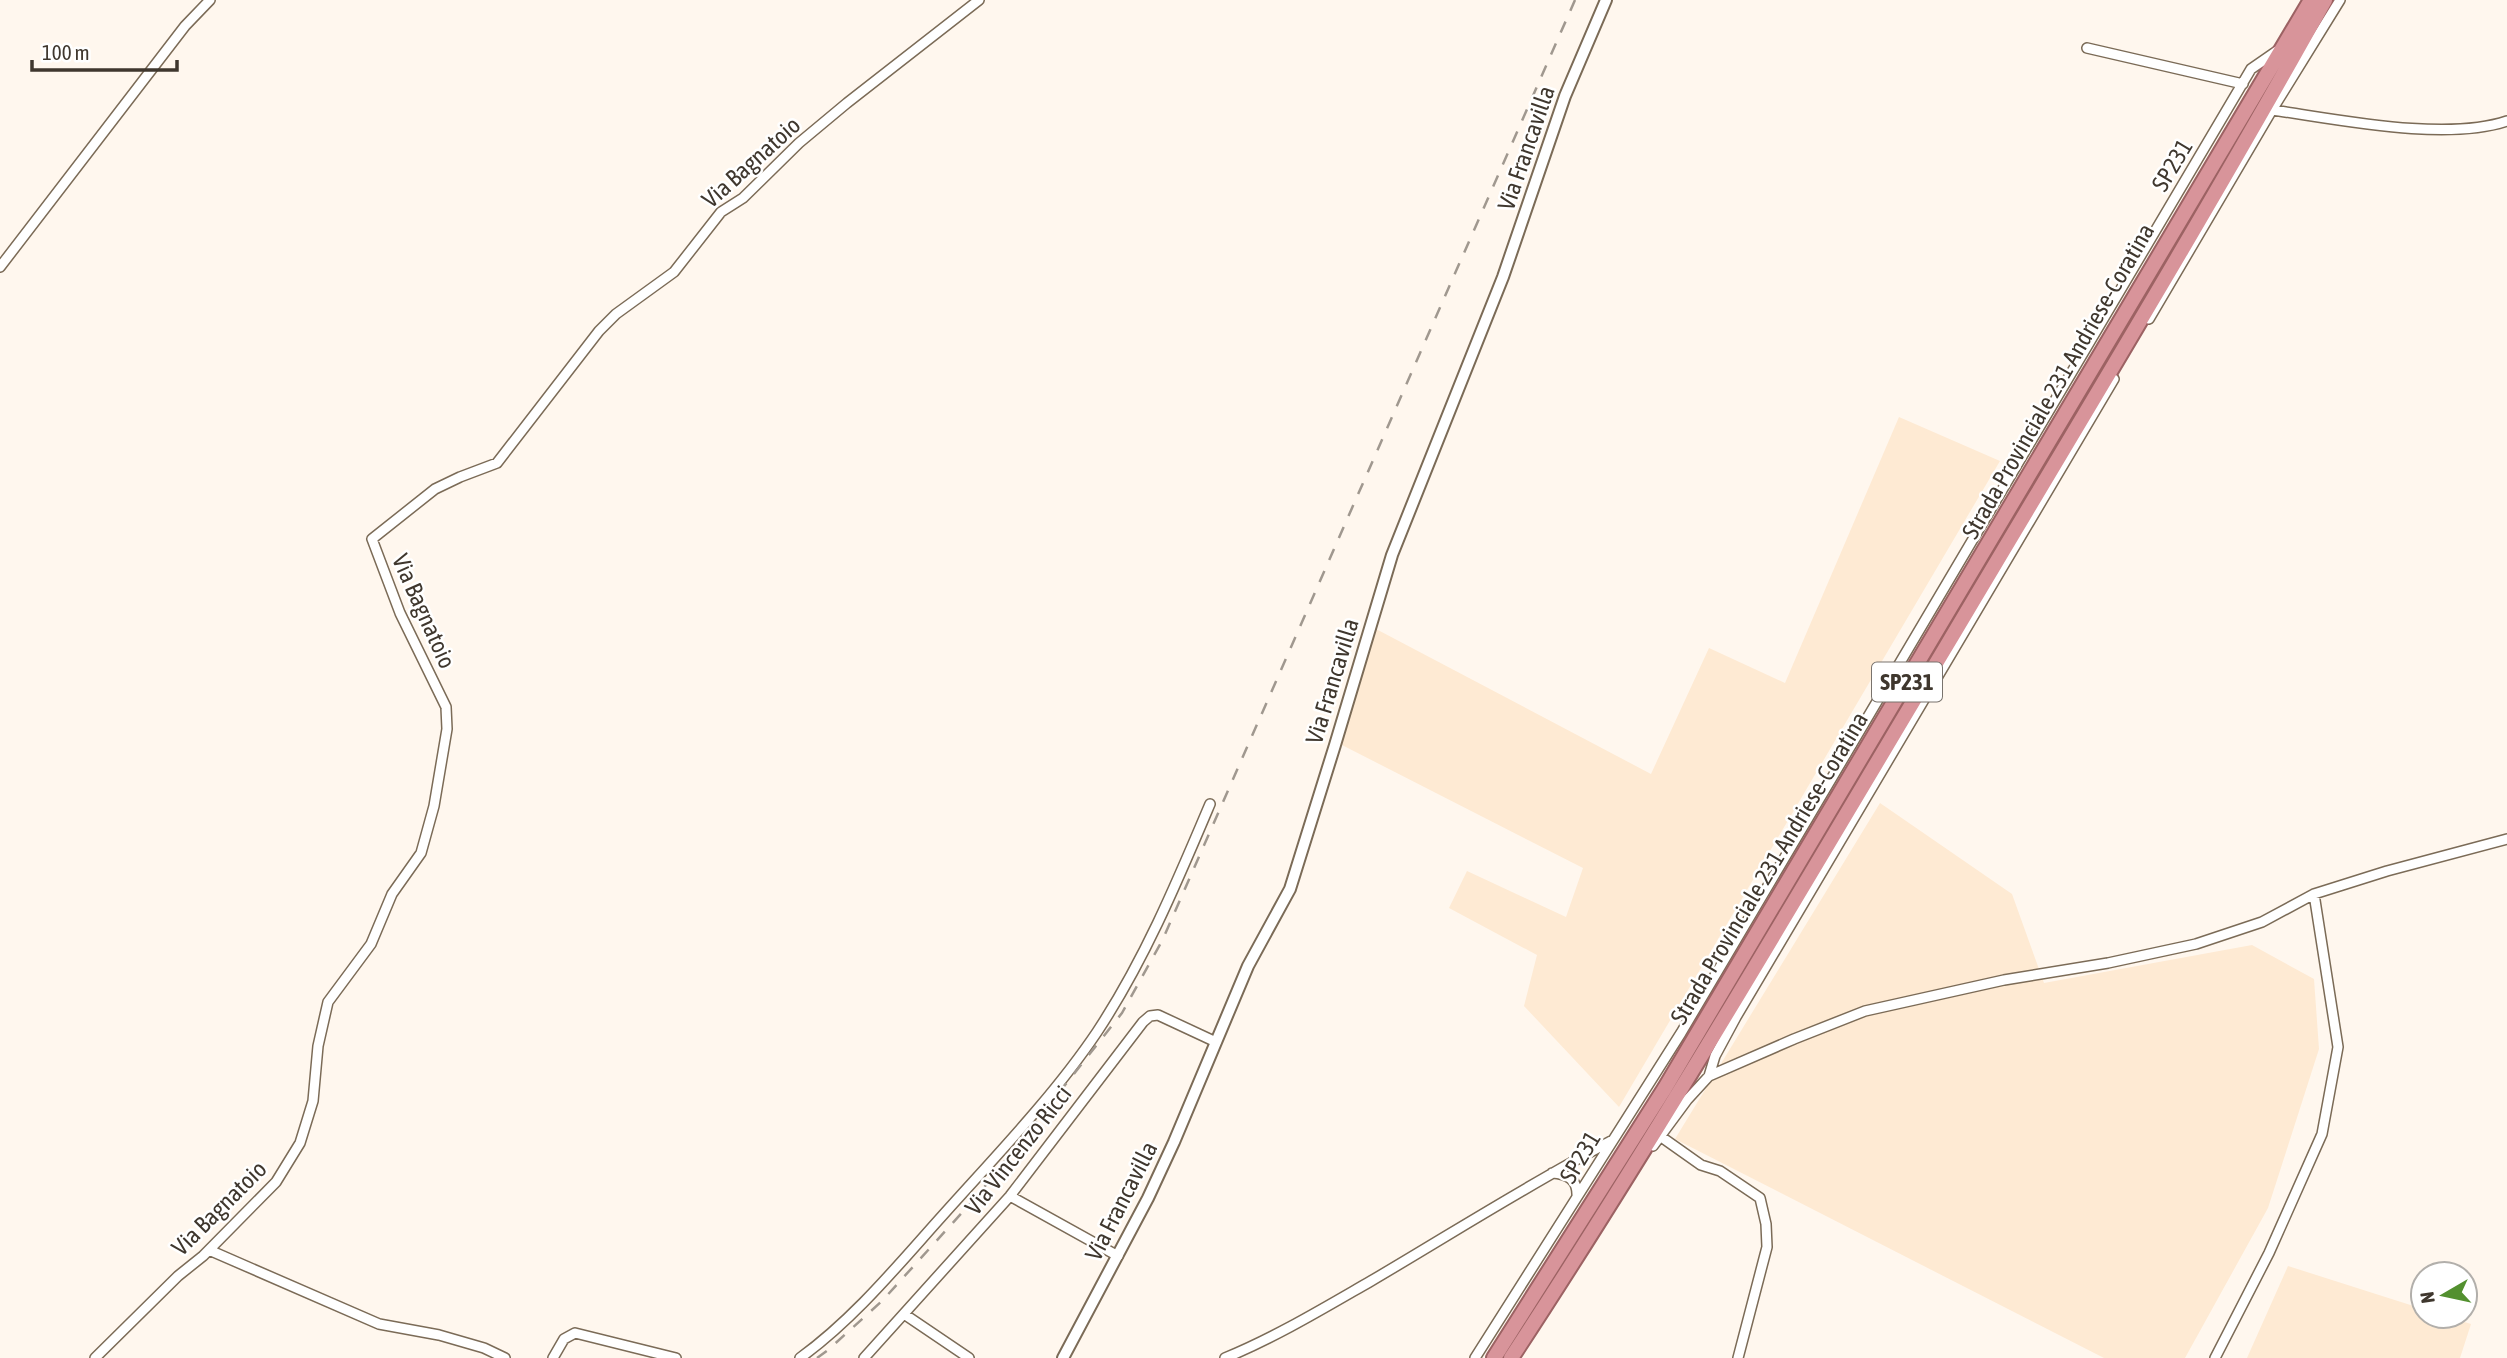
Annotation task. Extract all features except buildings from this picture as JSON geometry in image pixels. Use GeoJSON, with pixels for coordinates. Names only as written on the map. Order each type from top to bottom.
{"type":"FeatureCollection","features":[{"type":"Feature","properties":{"kind":"highway","name":"Strada Provinciale 231 Andriese-Coratina"},"geometry":{"type":"LineString","coordinates":[[1494,1358],[1672,1076],[2311,0]]}},
{"type":"Feature","properties":{"kind":"highway","name":"Strada Provinciale 231 Andriese-Coratina"},"geometry":{"type":"LineString","coordinates":[[1511,1358],[1618,1193],[1760,961],[2277,87],[2325,0]]}},
{"type":"Feature","properties":{"kind":"street"},"geometry":{"type":"LineString","coordinates":[[0,267],[185,26],[210,0]]}},
{"type":"Feature","properties":{"kind":"street","name":"Via Bagnatoio"},"geometry":{"type":"LineString","coordinates":[[95,1358],[276,1182],[300,1143],[313,1101],[318,1046],[328,1002],[371,944],[392,894],[421,853],[434,806],[447,729],[446,707],[400,613],[372,539],[435,489],[497,463],[598,331],[616,314],[674,272],[721,212],[743,198],[799,143],[847,103],[979,0]]}},
{"type":"Feature","properties":{"kind":"street","name":"Via Francavilla"},"geometry":{"type":"LineString","coordinates":[[1063,1358],[1118,1256],[1174,1142],[1248,966],[1290,889],[1392,555],[1503,277],[1565,96],[1606,0]]}},
{"type":"Feature","properties":{"kind":"street"},"geometry":{"type":"LineString","coordinates":[[1709,1076],[1715,1056],[1736,1017],[2272,110],[2340,0]]}},
{"type":"Feature","properties":{"kind":"street","name":"SP231"},"geometry":{"type":"LineString","coordinates":[[1475,1358],[1681,1033],[2251,69],[2284,46]]}},
{"type":"Feature","properties":{"kind":"street"},"geometry":{"type":"LineString","coordinates":[[2087,48],[2243,83]]}},
{"type":"Feature","properties":{"kind":"street"},"geometry":{"type":"LineString","coordinates":[[2272,110],[2416,128],[2470,128],[2507,121]]}},
{"type":"Feature","properties":{"kind":"street"},"geometry":{"type":"LineString","coordinates":[[800,1358],[853,1314],[900,1263],[1034,1112],[1095,1035],[1139,959],[1210,804]]}},
{"type":"Feature","properties":{"kind":"street"},"geometry":{"type":"LineString","coordinates":[[1618,1193],[1687,1100],[1709,1076],[1794,1039],[1865,1011],[2004,980],[2108,963],[2196,944],[2262,922],[2314,894],[2387,870],[2507,839]]}},
{"type":"Feature","properties":{"kind":"street"},"geometry":{"type":"LineString","coordinates":[[2216,1358],[2269,1254],[2322,1134],[2338,1047],[2314,894]]}},
{"type":"Feature","properties":{"kind":"street","name":"Via Vincenzo Ricci"},"geometry":{"type":"LineString","coordinates":[[864,1358],[1010,1196],[1143,1022],[1150,1016],[1158,1015],[1216,1042]]}},
{"type":"Feature","properties":{"kind":"street"},"geometry":{"type":"LineString","coordinates":[[1660,1136],[1701,1165],[1720,1171],[1760,1198],[1768,1247],[1738,1358]]}},
{"type":"Feature","properties":{"kind":"street"},"geometry":{"type":"LineString","coordinates":[[1225,1358],[1239,1356],[1550,1173],[1613,1140]]}},
{"type":"Feature","properties":{"kind":"street"},"geometry":{"type":"LineString","coordinates":[[1550,1173],[1565,1174],[1573,1179],[1578,1187],[1577,1200]]}},
{"type":"Feature","properties":{"kind":"street"},"geometry":{"type":"LineString","coordinates":[[1010,1196],[1118,1256]]}},
{"type":"Feature","properties":{"kind":"street"},"geometry":{"type":"LineString","coordinates":[[209,1250],[379,1324],[439,1335],[484,1348],[505,1358]]}},
{"type":"Feature","properties":{"kind":"street"},"geometry":{"type":"LineString","coordinates":[[904,1314],[969,1358]]}},
{"type":"Feature","properties":{"kind":"street"},"geometry":{"type":"LineString","coordinates":[[553,1358],[564,1339],[575,1333],[676,1358]]}},
{"type":"Feature","properties":{"kind":"shaded area"},"geometry":{"type":"Polygon","coordinates":[[[1899,417],[2000,461],[1619,1107],[1524,1006],[1537,955],[1449,908],[1467,871],[1566,917],[1583,868],[1338,743],[1376,629],[1651,774],[1709,648],[1785,683],[1899,417]]]}},
{"type":"Feature","properties":{"kind":"shaded area"},"geometry":{"type":"Polygon","coordinates":[[[1880,803],[2012,894],[2044,983],[2252,945],[2314,979],[2319,1049],[2268,1208],[2185,1358],[2104,1358],[1675,1139],[1880,803]]]}},
{"type":"Feature","properties":{"kind":"shaded area"},"geometry":{"type":"Polygon","coordinates":[[[2288,1266],[2409,1305],[2409,1330],[2469,1330],[2460,1358],[2247,1358],[2288,1266]]]}},
{"type":"Feature","properties":{"kind":"railway"},"geometry":{"type":"LineString","coordinates":[[817,1358],[882,1301],[978,1195],[1122,1013],[1162,941],[1575,0]]}}]}
